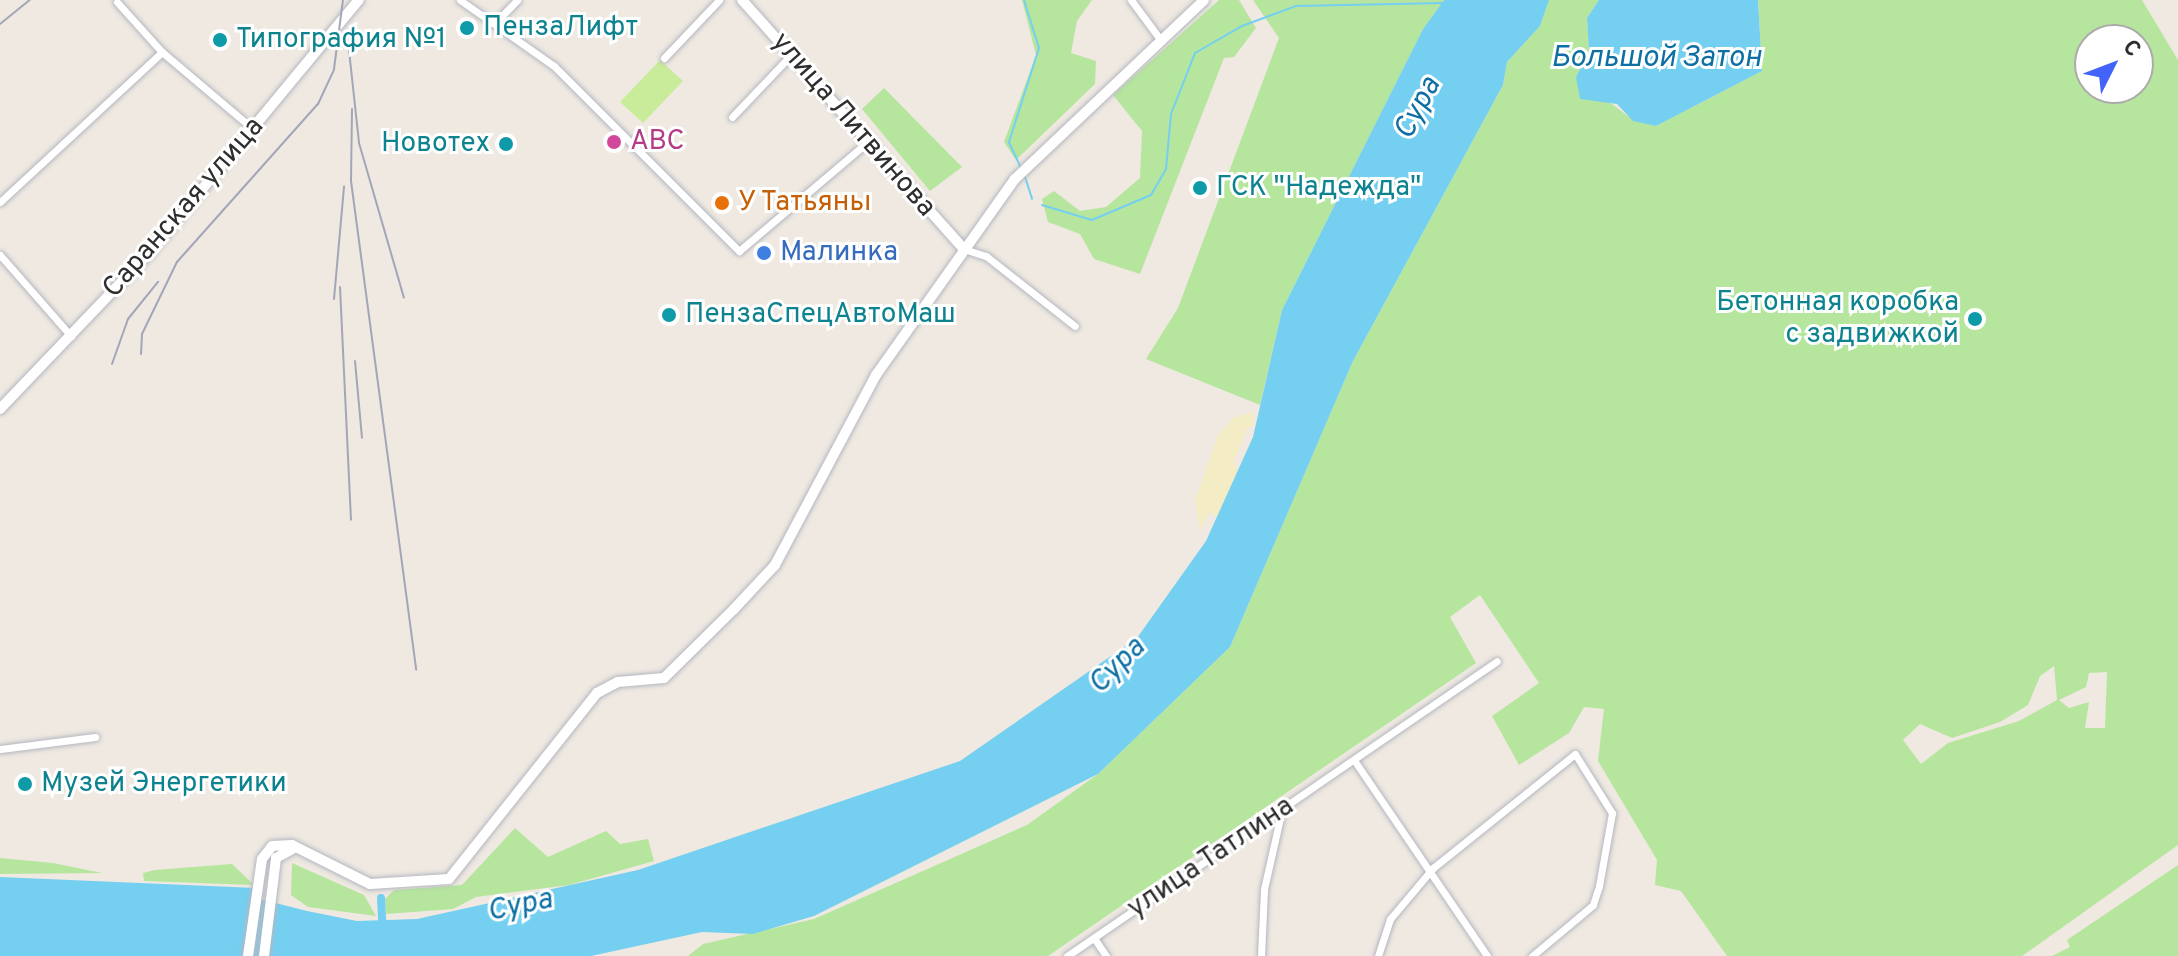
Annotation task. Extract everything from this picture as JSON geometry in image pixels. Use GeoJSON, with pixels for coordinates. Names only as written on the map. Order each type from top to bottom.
{"type":"FeatureCollection","features":[{"type":"Feature","properties":{"kind":"main road","name":"Саранская улица"},"geometry":{"type":"LineString","coordinates":[[0,409],[71,336],[253,129],[359,0]]}},
{"type":"Feature","properties":{"kind":"main road","name":"улица Литвинова"},"geometry":{"type":"LineString","coordinates":[[742,0],[793,53],[964,249]]}},
{"type":"Feature","properties":{"kind":"main road"},"geometry":{"type":"LineString","coordinates":[[248,956],[259,873],[272,846],[298,848],[370,884],[429,884],[459,870],[597,693],[618,682],[664,678],[775,565],[876,375],[1030,160],[1204,0]]}},
{"type":"Feature","properties":{"kind":"main road"},"geometry":{"type":"LineString","coordinates":[[264,956],[278,854],[298,848]]}},
{"type":"Feature","properties":{"kind":"street"},"geometry":{"type":"LineString","coordinates":[[460,0],[554,66],[739,251],[870,140]]}},
{"type":"Feature","properties":{"kind":"street"},"geometry":{"type":"LineString","coordinates":[[495,23],[517,0]]}},
{"type":"Feature","properties":{"kind":"street"},"geometry":{"type":"LineString","coordinates":[[664,58],[719,0]]}},
{"type":"Feature","properties":{"kind":"street"},"geometry":{"type":"LineString","coordinates":[[1131,0],[1160,39]]}},
{"type":"Feature","properties":{"kind":"street"},"geometry":{"type":"LineString","coordinates":[[117,2],[162,52],[253,129]]}},
{"type":"Feature","properties":{"kind":"street"},"geometry":{"type":"LineString","coordinates":[[0,202],[162,52]]}},
{"type":"Feature","properties":{"kind":"street"},"geometry":{"type":"LineString","coordinates":[[732,117],[793,53]]}},
{"type":"Feature","properties":{"kind":"street"},"geometry":{"type":"LineString","coordinates":[[964,249],[986,256],[1075,326]]}},
{"type":"Feature","properties":{"kind":"street"},"geometry":{"type":"LineString","coordinates":[[0,255],[71,336]]}},
{"type":"Feature","properties":{"kind":"street","name":"улица Татлина"},"geometry":{"type":"LineString","coordinates":[[1067,956],[1497,661]]}},
{"type":"Feature","properties":{"kind":"street"},"geometry":{"type":"LineString","coordinates":[[0,749],[95,737]]}},
{"type":"Feature","properties":{"kind":"street"},"geometry":{"type":"LineString","coordinates":[[1378,956],[1390,919],[1433,868],[1575,754],[1612,813],[1599,886],[1593,905],[1532,956]]}},
{"type":"Feature","properties":{"kind":"street"},"geometry":{"type":"LineString","coordinates":[[1354,760],[1433,868],[1487,956]]}},
{"type":"Feature","properties":{"kind":"street"},"geometry":{"type":"LineString","coordinates":[[1261,956],[1264,889],[1282,809]]}},
{"type":"Feature","properties":{"kind":"street"},"geometry":{"type":"LineString","coordinates":[[1094,938],[1106,956]]}},
{"type":"Feature","properties":{"kind":"green space"},"geometry":{"type":"Polygon","coordinates":[[[1022,0],[1092,0],[1077,21],[1071,53],[1096,61],[1095,84],[1016,160],[1004,142],[1036,55],[1022,0]]]}},
{"type":"Feature","properties":{"kind":"green space"},"geometry":{"type":"Polygon","coordinates":[[[1219,0],[1239,0],[1256,28],[1234,57],[1224,58],[1140,274],[1094,259],[1080,234],[1048,222],[1042,199],[1054,191],[1080,211],[1106,207],[1140,178],[1142,131],[1113,95],[1219,0]]]}},
{"type":"Feature","properties":{"kind":"green space"},"geometry":{"type":"Polygon","coordinates":[[[1253,0],[1444,0],[1423,29],[1282,310],[1260,405],[1146,359],[1178,308],[1279,38],[1253,0]]]}},
{"type":"Feature","properties":{"kind":"green space"},"geometry":{"type":"Polygon","coordinates":[[[1549,0],[1599,0],[1587,18],[1589,51],[1576,77],[1633,120],[1656,126],[1762,71],[1758,0],[2142,0],[2178,60],[2178,845],[2022,956],[1727,956],[1681,891],[1655,885],[1657,860],[1598,761],[1604,709],[1584,707],[1569,733],[1519,765],[1492,716],[1539,683],[1480,595],[1450,617],[1476,663],[1048,956],[688,956],[703,944],[814,919],[1027,825],[1098,774],[1230,647],[1353,361],[1503,85],[1507,62],[1540,26],[1549,0]],[[2054,666],[2040,676],[2028,705],[2000,722],[1952,738],[1920,724],[1903,740],[1921,764],[1948,743],[2019,721],[2057,700],[2054,666]],[[2107,672],[2089,673],[2086,687],[2059,700],[2069,708],[2089,702],[2085,728],[2105,728],[2107,672]]]}},
{"type":"Feature","properties":{"kind":"green space"},"geometry":{"type":"Polygon","coordinates":[[[660,60],[683,81],[643,123],[620,102],[660,60]]]}},
{"type":"Feature","properties":{"kind":"green space"},"geometry":{"type":"Polygon","coordinates":[[[884,88],[962,167],[930,191],[862,109],[884,88]]]}},
{"type":"Feature","properties":{"kind":"green space"},"geometry":{"type":"Polygon","coordinates":[[[515,828],[548,857],[606,831],[620,844],[648,839],[654,861],[569,885],[476,897],[453,909],[386,914],[385,899],[394,890],[462,885],[515,828]]]}},
{"type":"Feature","properties":{"kind":"green space"},"geometry":{"type":"Polygon","coordinates":[[[0,858],[53,863],[102,873],[0,874],[0,858]]]}},
{"type":"Feature","properties":{"kind":"green space"},"geometry":{"type":"Polygon","coordinates":[[[292,863],[364,895],[376,916],[308,907],[291,895],[292,863]]]}},
{"type":"Feature","properties":{"kind":"green space"},"geometry":{"type":"Polygon","coordinates":[[[232,864],[254,885],[144,881],[143,873],[155,870],[232,864]]]}},
{"type":"Feature","properties":{"kind":"green space"},"geometry":{"type":"Polygon","coordinates":[[[2178,865],[2178,956],[2052,956],[2070,947],[2067,940],[2178,865]]]}},
{"type":"Feature","properties":{"kind":"sand"},"geometry":{"type":"Polygon","coordinates":[[[1252,412],[1255,426],[1248,427],[1234,462],[1239,476],[1231,498],[1219,518],[1209,512],[1200,532],[1195,500],[1218,435],[1233,418],[1252,412]]]}},
{"type":"Feature","properties":{"kind":"water","name":"Сура"},"geometry":{"type":"Polygon","coordinates":[[[1444,0],[1549,0],[1540,26],[1507,62],[1503,85],[1353,361],[1230,647],[1098,774],[814,916],[753,934],[702,932],[591,956],[0,956],[0,877],[257,888],[256,898],[357,921],[417,919],[638,870],[960,761],[1137,638],[1206,541],[1253,437],[1282,310],[1423,29],[1444,0]]]}},
{"type":"Feature","properties":{"kind":"water","name":"Большой Затон"},"geometry":{"type":"Polygon","coordinates":[[[1599,0],[1758,0],[1762,71],[1656,126],[1633,121],[1617,104],[1580,99],[1576,77],[1589,51],[1587,18],[1599,0]]]}},
{"type":"Feature","properties":{"kind":"waterway"},"geometry":{"type":"LineString","coordinates":[[1021,168],[1009,142],[1039,48],[1024,0]]}},
{"type":"Feature","properties":{"kind":"waterway"},"geometry":{"type":"LineString","coordinates":[[1042,205],[1092,220],[1151,195],[1166,169],[1171,114],[1195,53],[1242,26],[1296,6],[1443,3]]}},
{"type":"Feature","properties":{"kind":"waterway"},"geometry":{"type":"LineString","coordinates":[[1025,177],[1032,199]]}},
{"type":"Feature","properties":{"kind":"waterway"},"geometry":{"type":"LineString","coordinates":[[381,898],[382,920]]}},
{"type":"Feature","properties":{"kind":"railway"},"geometry":{"type":"LineString","coordinates":[[0,24],[30,0]]}},
{"type":"Feature","properties":{"kind":"railway"},"geometry":{"type":"LineString","coordinates":[[141,354],[142,334],[177,262],[318,104],[334,69],[343,0]]}},
{"type":"Feature","properties":{"kind":"railway"},"geometry":{"type":"LineString","coordinates":[[347,32],[359,143],[404,298]]}},
{"type":"Feature","properties":{"kind":"railway"},"geometry":{"type":"LineString","coordinates":[[352,109],[351,181],[416,670]]}},
{"type":"Feature","properties":{"kind":"railway"},"geometry":{"type":"LineString","coordinates":[[334,299],[344,186]]}},
{"type":"Feature","properties":{"kind":"railway"},"geometry":{"type":"LineString","coordinates":[[112,364],[128,319],[158,282]]}},
{"type":"Feature","properties":{"kind":"railway"},"geometry":{"type":"LineString","coordinates":[[340,287],[351,520]]}},
{"type":"Feature","properties":{"kind":"railway"},"geometry":{"type":"LineString","coordinates":[[355,361],[362,438]]}},
{"type":"Feature","properties":{"kind":"place","name":"ПензаЛифт"},"geometry":{"type":"Point","coordinates":[467,28]}},
{"type":"Feature","properties":{"kind":"place","name":"Типография №1"},"geometry":{"type":"Point","coordinates":[220,40]}},
{"type":"Feature","properties":{"kind":"place","name":"ABC"},"geometry":{"type":"Point","coordinates":[614,142]}},
{"type":"Feature","properties":{"kind":"place","name":"Новотех"},"geometry":{"type":"Point","coordinates":[506,144]}},
{"type":"Feature","properties":{"kind":"place","name":"ГСК \"Надежда\""},"geometry":{"type":"Point","coordinates":[1200,188]}},
{"type":"Feature","properties":{"kind":"place","name":"У Татьяны"},"geometry":{"type":"Point","coordinates":[722,203]}},
{"type":"Feature","properties":{"kind":"place","name":"Малинка"},"geometry":{"type":"Point","coordinates":[764,253]}},
{"type":"Feature","properties":{"kind":"place","name":"ПензаСпецАвтоМаш"},"geometry":{"type":"Point","coordinates":[669,315]}},
{"type":"Feature","properties":{"kind":"place","name":"Бетонная коробка с задвижкой"},"geometry":{"type":"Point","coordinates":[1975,319]}},
{"type":"Feature","properties":{"kind":"place","name":"Музей Энергетики"},"geometry":{"type":"Point","coordinates":[25,784]}}]}
